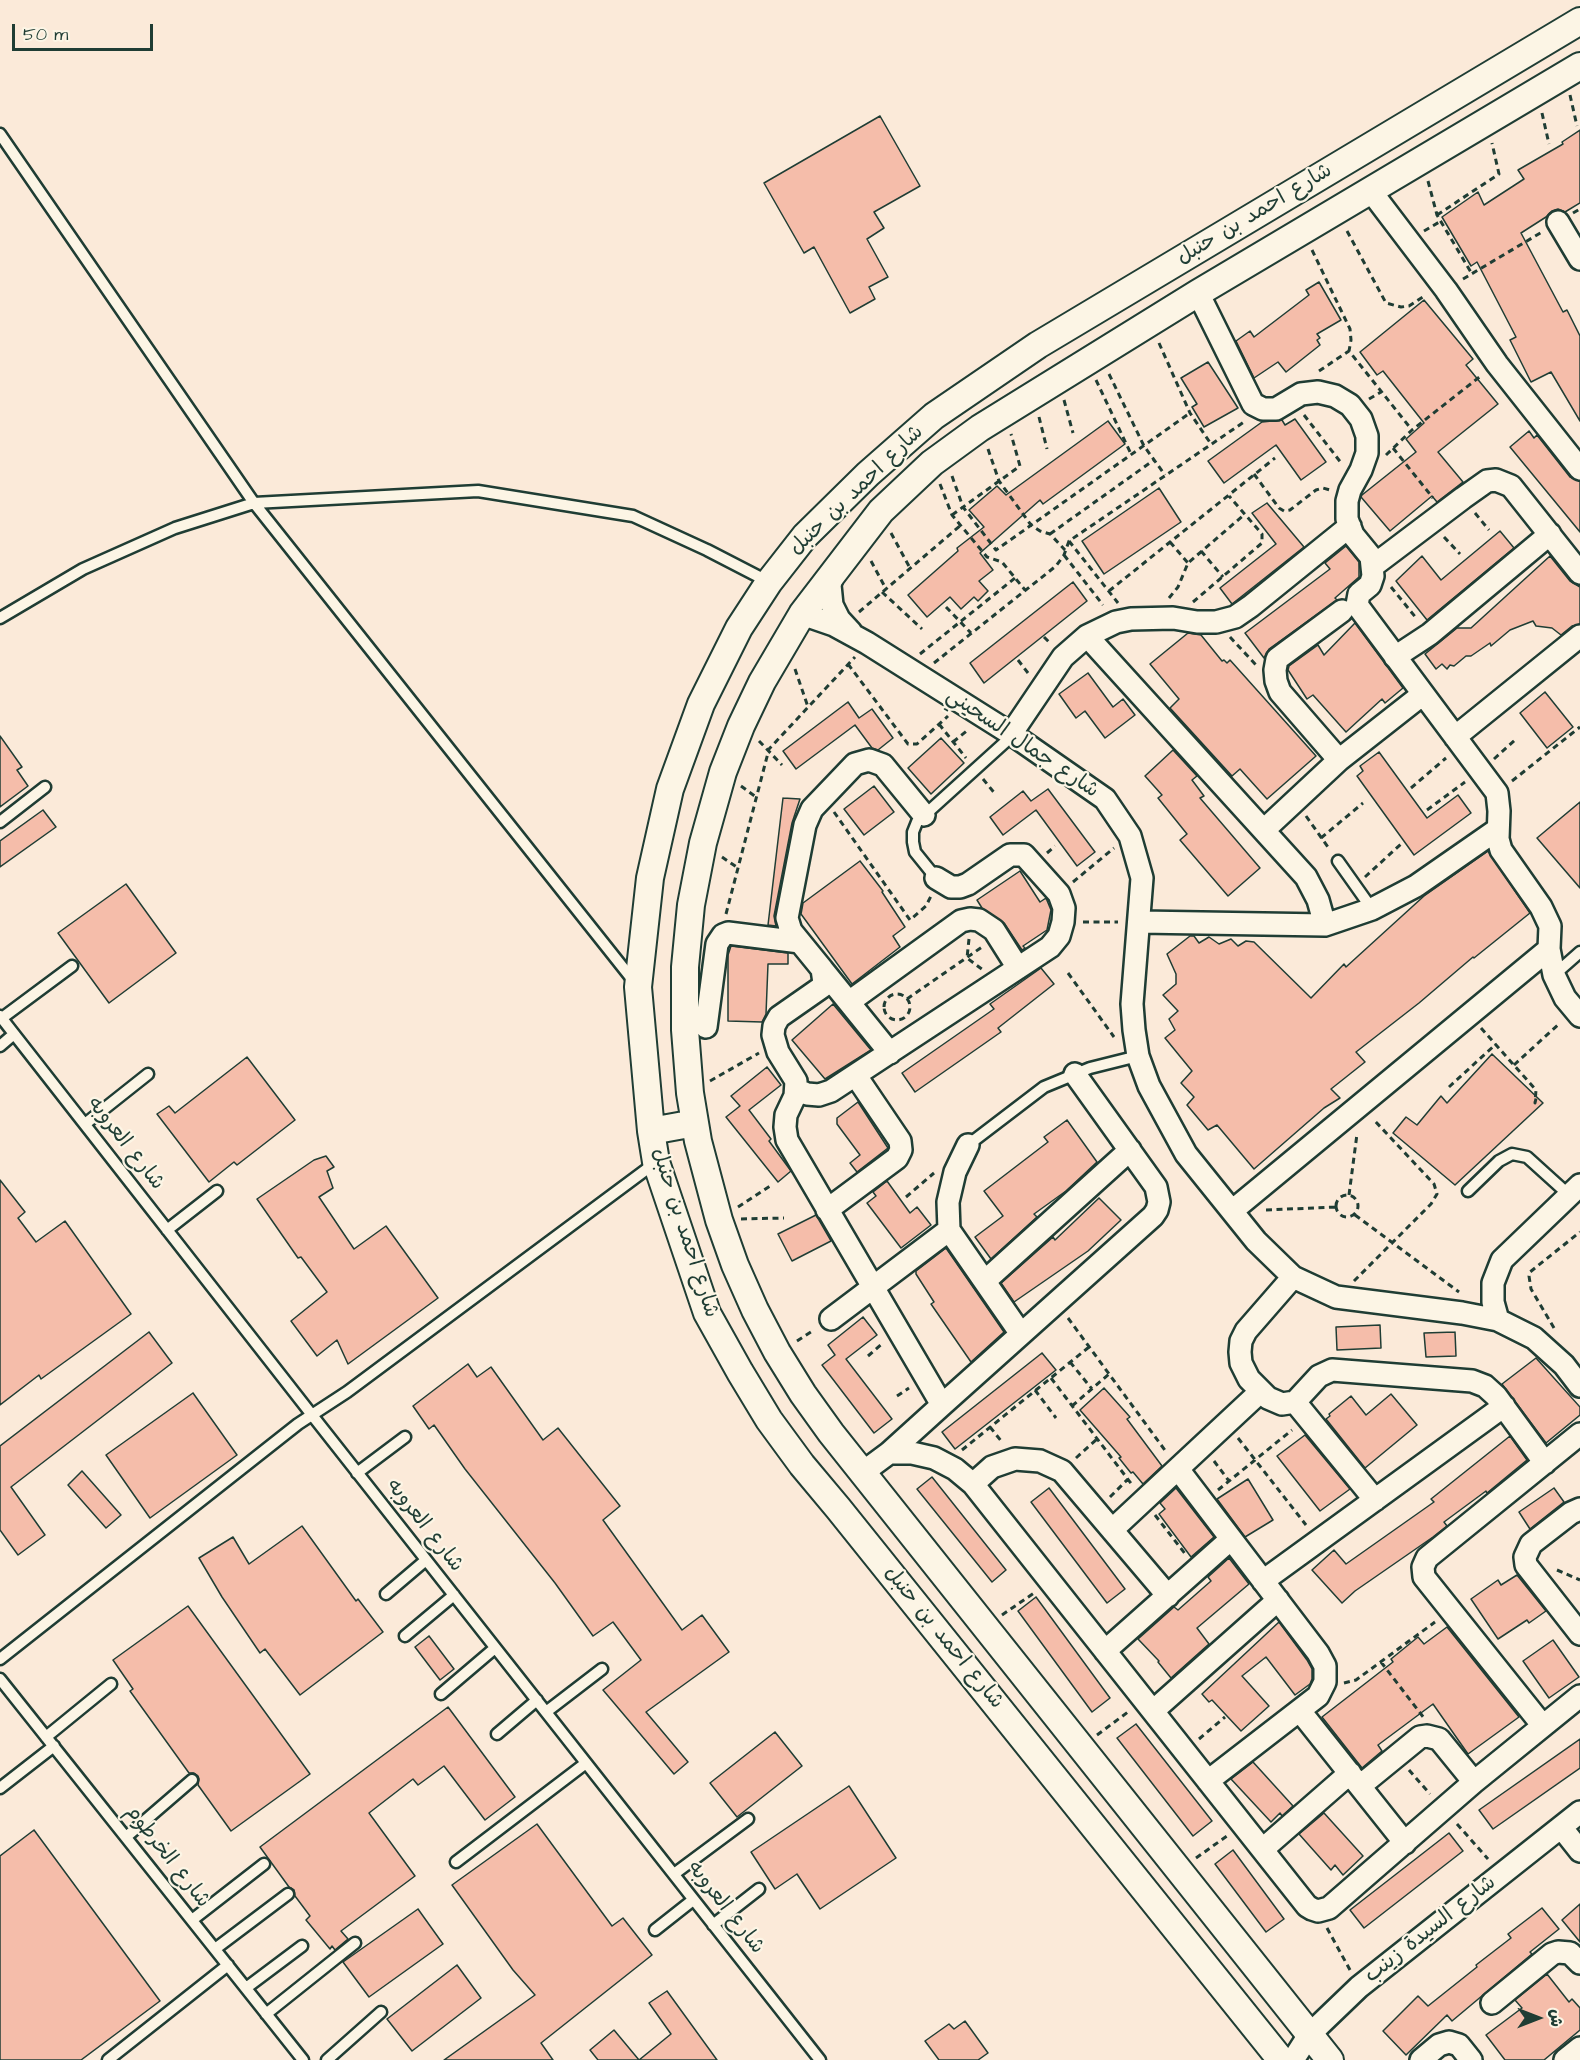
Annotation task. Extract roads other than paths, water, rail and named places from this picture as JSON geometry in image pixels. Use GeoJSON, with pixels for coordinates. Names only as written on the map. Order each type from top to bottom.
{"type":"FeatureCollection","features":[{"type":"Feature","properties":{"kind":"street","name":"شارع احمد بن حنبل"},"geometry":{"type":"LineString","coordinates":[[1281,2060],[802,1465],[769,1420],[707,1313],[656,1162],[651,1131],[638,987],[650,878],[670,789],[701,704],[739,628],[769,582],[805,536],[868,474],[934,416],[1038,345],[1580,21]]}},
{"type":"Feature","properties":{"kind":"street","name":"شارع احمد بن حنبل"},"geometry":{"type":"LineString","coordinates":[[1330,2060],[862,1473],[803,1394],[777,1352],[743,1283],[719,1220],[707,1181],[695,1123],[685,1030],[685,988],[691,905],[703,843],[723,772],[762,682],[802,614],[880,511],[938,459],[1005,412],[1198,293],[1572,70]]}},
{"type":"Feature","properties":{"kind":"street"},"geometry":{"type":"LineString","coordinates":[[1370,190],[1444,287],[1497,364],[1579,465]]}},
{"type":"Feature","properties":{"kind":"street"},"geometry":{"type":"LineString","coordinates":[[1558,222],[1580,259]]}},
{"type":"Feature","properties":{"kind":"street"},"geometry":{"type":"LineString","coordinates":[[1198,293],[1253,404],[1263,409],[1276,409],[1300,394],[1318,392],[1335,396],[1354,409],[1361,419],[1367,436],[1366,453],[1347,501],[1347,519],[1353,536],[1371,557],[1373,576],[1370,585],[1359,594],[1357,605],[1497,793],[1498,839],[1506,859],[1542,907],[1550,926],[1549,949],[1554,975],[1565,998],[1577,1012]]}},
{"type":"Feature","properties":{"kind":"street"},"geometry":{"type":"LineString","coordinates":[[1038,345],[1045,387]]}},
{"type":"Feature","properties":{"kind":"street"},"geometry":{"type":"LineString","coordinates":[[1373,566],[1487,481],[1504,482],[1511,486],[1580,573]]}},
{"type":"Feature","properties":{"kind":"street"},"geometry":{"type":"LineString","coordinates":[[1012,734],[1063,657],[1087,636],[1124,620],[1163,618],[1216,622],[1235,617],[1350,526]]}},
{"type":"Feature","properties":{"kind":"street"},"geometry":{"type":"LineString","coordinates":[[1395,657],[1430,634],[1550,534]]}},
{"type":"Feature","properties":{"kind":"street"},"geometry":{"type":"LineString","coordinates":[[837,566],[832,575],[830,595],[835,612],[855,634]]}},
{"type":"Feature","properties":{"kind":"street"},"geometry":{"type":"LineString","coordinates":[[1339,760],[1280,692],[1275,670],[1278,659],[1342,611]]}},
{"type":"Feature","properties":{"kind":"street","name":"شارع جمال السحيني"},"geometry":{"type":"LineString","coordinates":[[802,614],[855,634],[1012,734],[1105,800],[1130,836],[1142,878],[1132,1005],[1134,1057],[1186,1154],[1256,1241],[1293,1277],[1336,1297],[1462,1313],[1498,1320],[1534,1338],[1564,1365],[1580,1386]]}},
{"type":"Feature","properties":{"kind":"street"},"geometry":{"type":"LineString","coordinates":[[1087,636],[1305,877],[1318,900],[1325,925]]}},
{"type":"Feature","properties":{"kind":"street"},"geometry":{"type":"LineString","coordinates":[[1458,741],[1580,636]]}},
{"type":"Feature","properties":{"kind":"street"},"geometry":{"type":"LineString","coordinates":[[1264,830],[1339,760],[1423,694]]}},
{"type":"Feature","properties":{"kind":"street"},"geometry":{"type":"LineString","coordinates":[[890,1053],[800,942],[788,924],[788,912],[805,825],[812,809],[855,764],[869,760],[883,765],[924,814]]}},
{"type":"Feature","properties":{"kind":"street"},"geometry":{"type":"LineString","coordinates":[[1140,922],[1325,925],[1372,909],[1416,886],[1498,829]]}},
{"type":"Feature","properties":{"kind":"street"},"geometry":{"type":"LineString","coordinates":[[796,1089],[807,1094],[819,1095],[831,1092],[1050,947],[1059,936],[1064,908],[1059,894],[1028,858],[1019,854],[1010,855],[960,887],[943,884],[936,878]]}},
{"type":"Feature","properties":{"kind":"street"},"geometry":{"type":"LineString","coordinates":[[849,1002],[962,921],[970,919],[987,924],[998,936],[1018,968]]}},
{"type":"Feature","properties":{"kind":"street"},"geometry":{"type":"LineString","coordinates":[[706,1027],[719,939],[728,933],[800,942]]}},
{"type":"Feature","properties":{"kind":"street"},"geometry":{"type":"LineString","coordinates":[[1232,1211],[1549,949]]}},
{"type":"Feature","properties":{"kind":"street"},"geometry":{"type":"LineString","coordinates":[[822,969],[825,978],[822,987],[779,1017],[774,1026],[774,1044],[796,1081],[796,1089],[786,1115],[785,1127],[788,1140],[942,1405]]}},
{"type":"Feature","properties":{"kind":"street"},"geometry":{"type":"LineString","coordinates":[[862,1473],[889,1453],[1157,1210],[1159,1202],[1156,1187],[1076,1074]]}},
{"type":"Feature","properties":{"kind":"street"},"geometry":{"type":"LineString","coordinates":[[827,1210],[897,1158],[901,1150],[900,1141],[856,1076]]}},
{"type":"Feature","properties":{"kind":"street"},"geometry":{"type":"LineString","coordinates":[[651,1131],[695,1123]]}},
{"type":"Feature","properties":{"kind":"street"},"geometry":{"type":"LineString","coordinates":[[968,1145],[955,1172],[948,1202],[949,1230],[1021,1334]]}},
{"type":"Feature","properties":{"kind":"street"},"geometry":{"type":"LineString","coordinates":[[985,1281],[1130,1150]]}},
{"type":"Feature","properties":{"kind":"street"},"geometry":{"type":"LineString","coordinates":[[1498,1320],[1493,1302],[1493,1283],[1502,1260],[1574,1190]]}},
{"type":"Feature","properties":{"kind":"street"},"geometry":{"type":"LineString","coordinates":[[831,1320],[949,1230]]}},
{"type":"Feature","properties":{"kind":"street"},"geometry":{"type":"LineString","coordinates":[[1293,1277],[1246,1331],[1241,1341],[1241,1363],[1249,1379],[1260,1392],[1276,1403],[1289,1404],[1301,1409],[1375,1500]]}},
{"type":"Feature","properties":{"kind":"street"},"geometry":{"type":"LineString","coordinates":[[1301,1409],[1319,1376],[1325,1372],[1339,1370],[1472,1381],[1485,1386],[1496,1396],[1545,1463]]}},
{"type":"Feature","properties":{"kind":"street"},"geometry":{"type":"LineString","coordinates":[[1112,1530],[1260,1392]]}},
{"type":"Feature","properties":{"kind":"street"},"geometry":{"type":"LineString","coordinates":[[1263,1581],[1504,1406]]}},
{"type":"Feature","properties":{"kind":"street"},"geometry":{"type":"LineString","coordinates":[[1543,1726],[1422,1572],[1424,1562],[1580,1434]]}},
{"type":"Feature","properties":{"kind":"street"},"geometry":{"type":"LineString","coordinates":[[889,1453],[912,1453],[934,1458],[973,1484],[1307,1906],[1318,1911],[1329,1908],[1474,1782],[1580,1696]]}},
{"type":"Feature","properties":{"kind":"street"},"geometry":{"type":"LineString","coordinates":[[973,1484],[992,1467],[1015,1459],[1040,1461],[1062,1471],[1168,1596]]}},
{"type":"Feature","properties":{"kind":"street"},"geometry":{"type":"LineString","coordinates":[[1178,1469],[1318,1653],[1325,1666],[1325,1682],[1318,1696],[1208,1781]]}},
{"type":"Feature","properties":{"kind":"street"},"geometry":{"type":"LineString","coordinates":[[1580,1509],[1571,1513],[1531,1544],[1525,1557],[1526,1564],[1580,1634]]}},
{"type":"Feature","properties":{"kind":"street"},"geometry":{"type":"LineString","coordinates":[[1105,1651],[1231,1539]]}},
{"type":"Feature","properties":{"kind":"street"},"geometry":{"type":"LineString","coordinates":[[1149,1706],[1278,1600]]}},
{"type":"Feature","properties":{"kind":"street"},"geometry":{"type":"LineString","coordinates":[[1300,1711],[1405,1842]]}},
{"type":"Feature","properties":{"kind":"street"},"geometry":{"type":"LineString","coordinates":[[1263,1849],[1355,1780],[1420,1737],[1433,1736],[1439,1739],[1474,1782]]}},
{"type":"Feature","properties":{"kind":"street","name":"شارع السيدة زينب"},"geometry":{"type":"LineString","coordinates":[[1293,2060],[1309,2035],[1359,1987],[1580,1812]]}},
{"type":"Feature","properties":{"kind":"street"},"geometry":{"type":"LineString","coordinates":[[1561,1827],[1580,1851]]}},
{"type":"Feature","properties":{"kind":"street"},"geometry":{"type":"LineString","coordinates":[[1492,2003],[1552,1954],[1570,1953],[1580,1962]]}},
{"type":"Feature","properties":{"kind":"street"},"geometry":{"type":"LineString","coordinates":[[1421,2060],[1439,2045],[1449,2042],[1459,2045],[1470,2060]]}},
{"type":"Feature","properties":{"kind":"street"},"geometry":{"type":"LineString","coordinates":[[1565,2060],[1580,2048]]}},
{"type":"Feature","properties":{"kind":"lane"},"geometry":{"type":"LineString","coordinates":[[0,134],[254,503],[638,987]]}},
{"type":"Feature","properties":{"kind":"lane"},"geometry":{"type":"LineString","coordinates":[[0,618],[83,569],[175,528],[254,503],[478,491],[633,516],[769,582]]}},
{"type":"Feature","properties":{"kind":"lane"},"geometry":{"type":"LineString","coordinates":[[936,878],[915,852],[913,832],[917,822],[1012,734]]}},
{"type":"Feature","properties":{"kind":"lane"},"geometry":{"type":"LineString","coordinates":[[0,822],[45,787]]}},
{"type":"Feature","properties":{"kind":"lane"},"geometry":{"type":"LineString","coordinates":[[1338,861],[1372,909]]}},
{"type":"Feature","properties":{"kind":"lane"},"geometry":{"type":"LineString","coordinates":[[1554,975],[1580,952]]}},
{"type":"Feature","properties":{"kind":"lane"},"geometry":{"type":"LineString","coordinates":[[1,1017],[72,966]]}},
{"type":"Feature","properties":{"kind":"lane","name":"شارع العروبه"},"geometry":{"type":"LineString","coordinates":[[1,1017],[674,1874],[814,2058]]}},
{"type":"Feature","properties":{"kind":"lane"},"geometry":{"type":"LineString","coordinates":[[0,1046],[14,1034]]}},
{"type":"Feature","properties":{"kind":"lane"},"geometry":{"type":"LineString","coordinates":[[968,1145],[1044,1087],[1090,1068],[1134,1057]]}},
{"type":"Feature","properties":{"kind":"lane"},"geometry":{"type":"LineString","coordinates":[[84,1124],[148,1074]]}},
{"type":"Feature","properties":{"kind":"lane"},"geometry":{"type":"LineString","coordinates":[[1468,1191],[1498,1161],[1512,1154],[1527,1157],[1574,1190]]}},
{"type":"Feature","properties":{"kind":"lane"},"geometry":{"type":"LineString","coordinates":[[0,1659],[285,1434],[356,1385],[656,1162]]}},
{"type":"Feature","properties":{"kind":"lane"},"geometry":{"type":"LineString","coordinates":[[167,1230],[216,1191]]}},
{"type":"Feature","properties":{"kind":"lane"},"geometry":{"type":"LineString","coordinates":[[357,1473],[405,1437]]}},
{"type":"Feature","properties":{"kind":"lane"},"geometry":{"type":"LineString","coordinates":[[386,1594],[426,1560]]}},
{"type":"Feature","properties":{"kind":"lane"},"geometry":{"type":"LineString","coordinates":[[405,1636],[454,1595]]}},
{"type":"Feature","properties":{"kind":"lane"},"geometry":{"type":"LineString","coordinates":[[441,1694],[495,1648]]}},
{"type":"Feature","properties":{"kind":"lane"},"geometry":{"type":"LineString","coordinates":[[546,1712],[602,1669]]}},
{"type":"Feature","properties":{"kind":"lane","name":"شارع الخرطوم"},"geometry":{"type":"LineString","coordinates":[[0,1679],[303,2060]]}},
{"type":"Feature","properties":{"kind":"lane"},"geometry":{"type":"LineString","coordinates":[[46,1737],[111,1684]]}},
{"type":"Feature","properties":{"kind":"lane"},"geometry":{"type":"LineString","coordinates":[[497,1734],[537,1700]]}},
{"type":"Feature","properties":{"kind":"lane"},"geometry":{"type":"LineString","coordinates":[[0,1788],[54,1746]]}},
{"type":"Feature","properties":{"kind":"lane"},"geometry":{"type":"LineString","coordinates":[[456,1862],[586,1763]]}},
{"type":"Feature","properties":{"kind":"lane"},"geometry":{"type":"LineString","coordinates":[[126,1837],[192,1780]]}},
{"type":"Feature","properties":{"kind":"lane"},"geometry":{"type":"LineString","coordinates":[[674,1874],[748,1819]]}},
{"type":"Feature","properties":{"kind":"lane"},"geometry":{"type":"LineString","coordinates":[[192,1920],[264,1864]]}},
{"type":"Feature","properties":{"kind":"lane"},"geometry":{"type":"LineString","coordinates":[[713,1925],[759,1889]]}},
{"type":"Feature","properties":{"kind":"lane"},"geometry":{"type":"LineString","coordinates":[[215,1950],[288,1894]]}},
{"type":"Feature","properties":{"kind":"lane"},"geometry":{"type":"LineString","coordinates":[[655,1930],[693,1899]]}},
{"type":"Feature","properties":{"kind":"lane"},"geometry":{"type":"LineString","coordinates":[[266,2014],[355,1943]]}},
{"type":"Feature","properties":{"kind":"lane"},"geometry":{"type":"LineString","coordinates":[[246,1988],[302,1946]]}},
{"type":"Feature","properties":{"kind":"lane"},"geometry":{"type":"LineString","coordinates":[[108,2060],[228,1965]]}},
{"type":"Feature","properties":{"kind":"lane"},"geometry":{"type":"LineString","coordinates":[[327,2060],[381,2012]]}}]}
